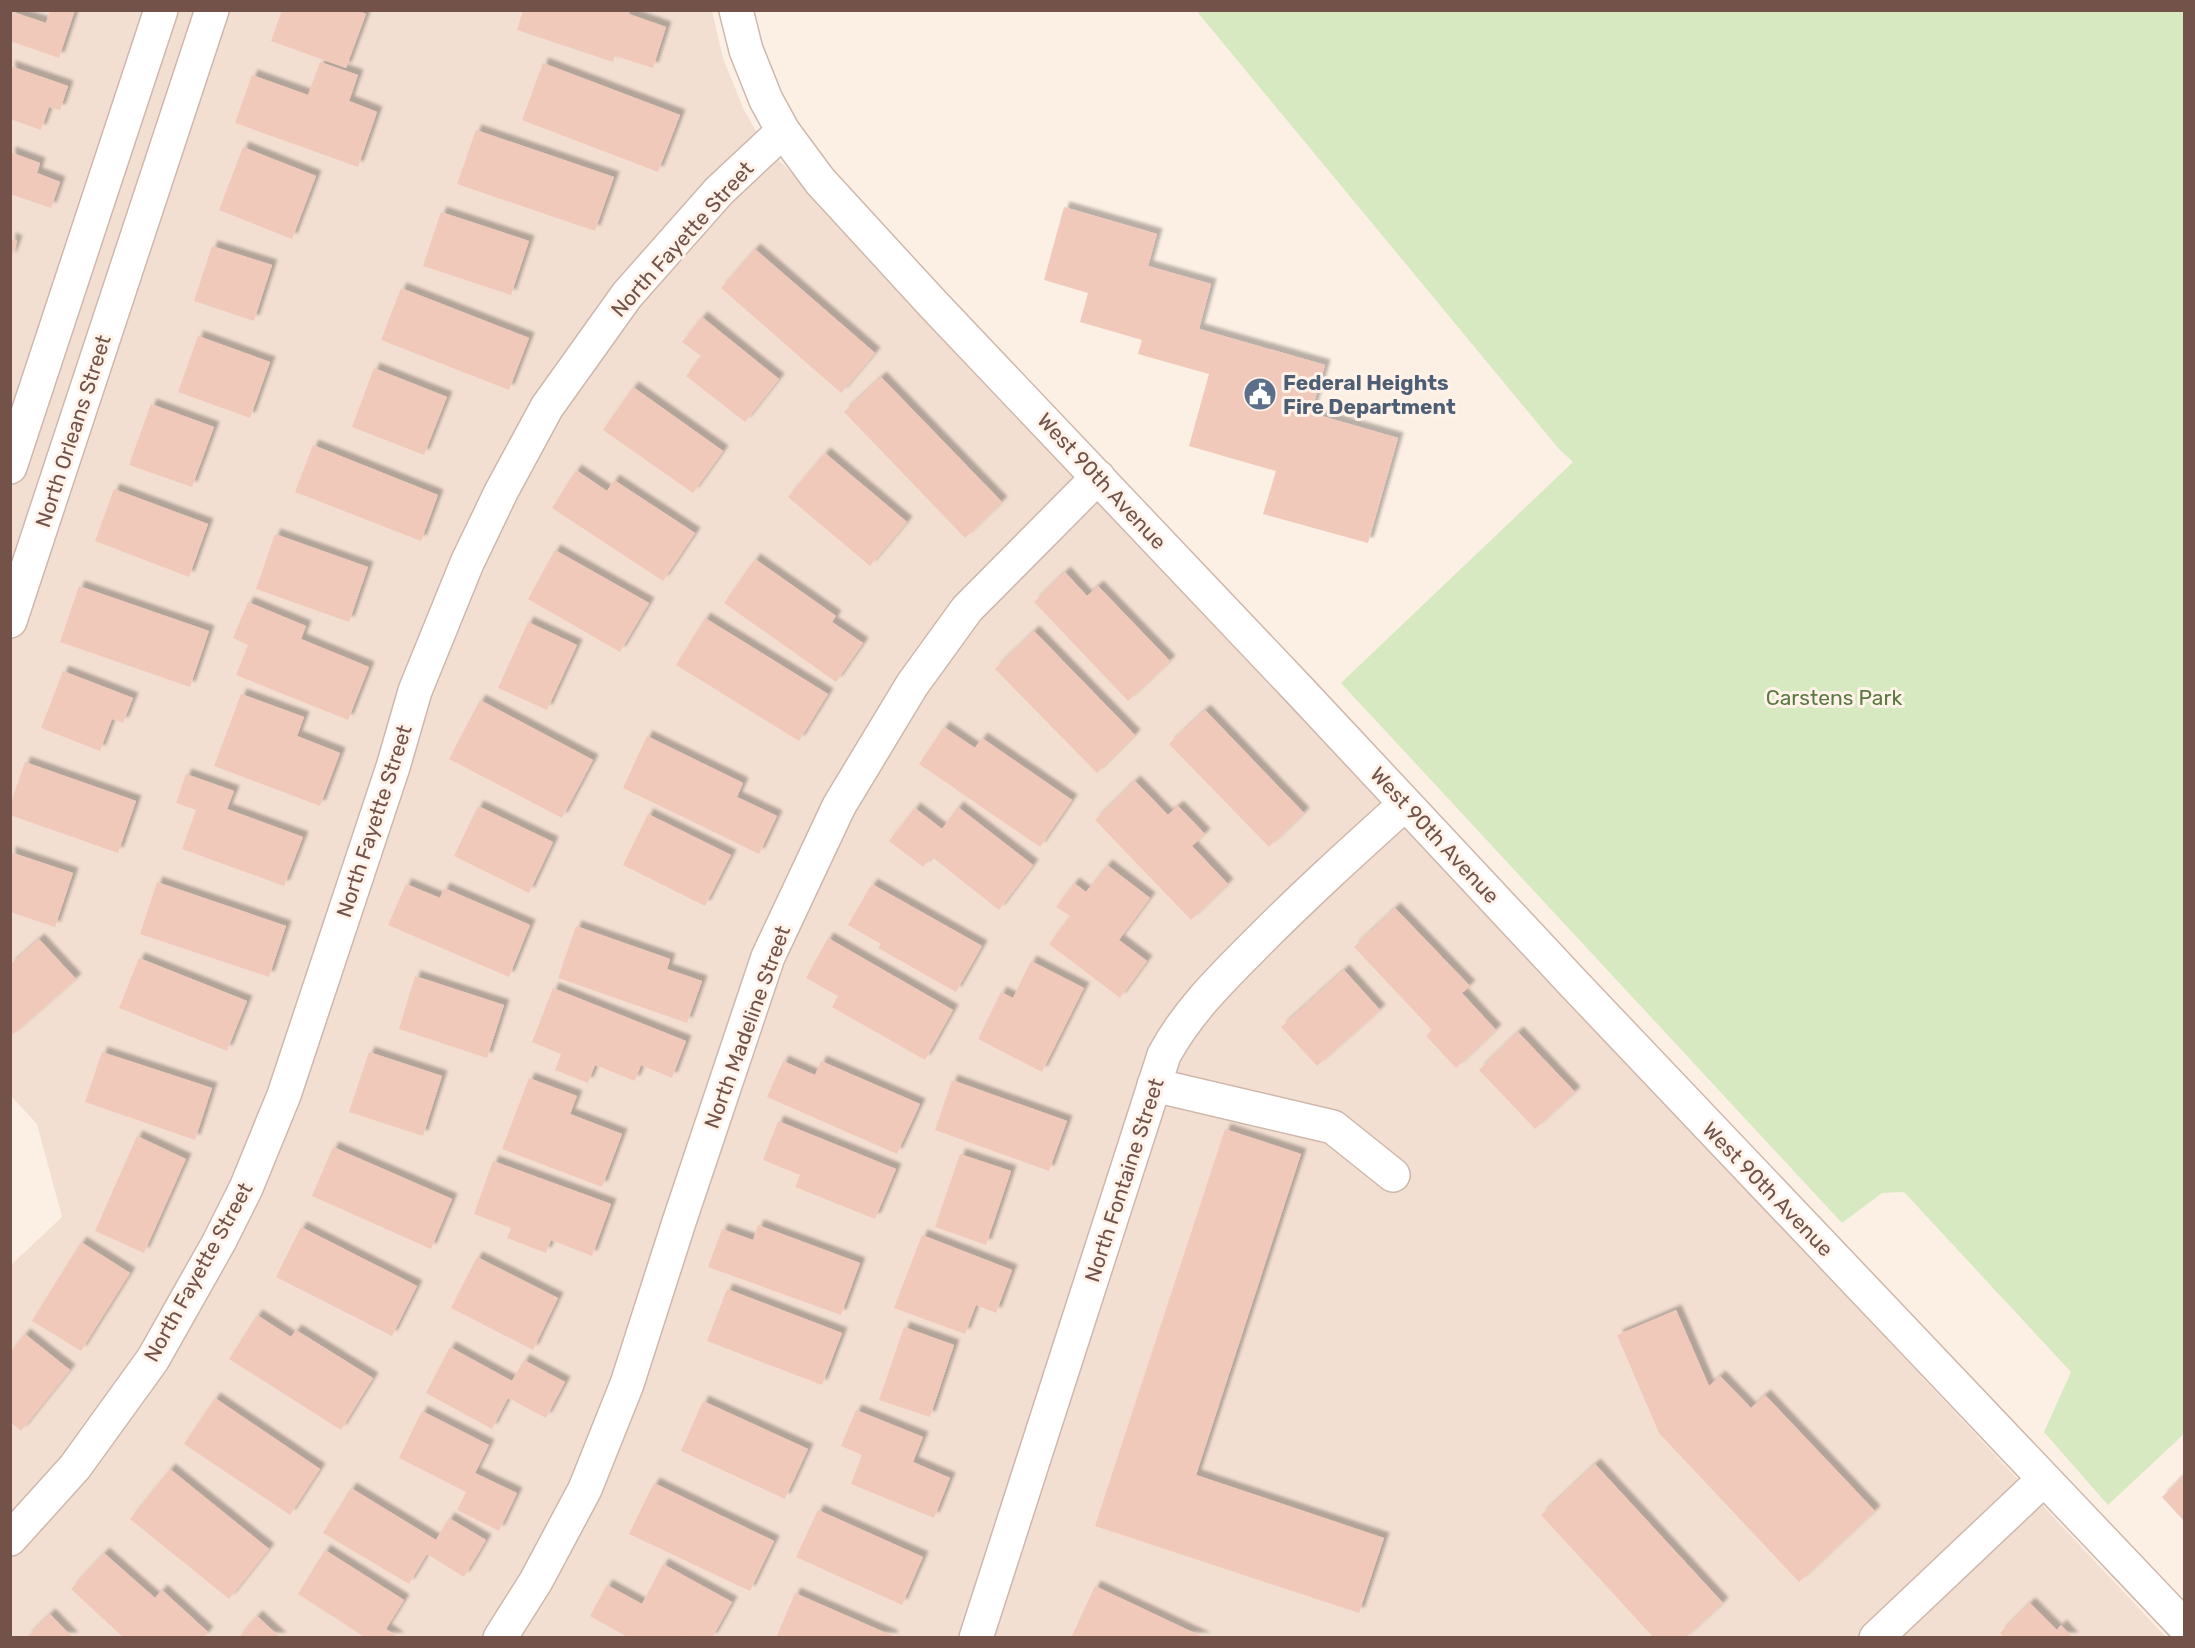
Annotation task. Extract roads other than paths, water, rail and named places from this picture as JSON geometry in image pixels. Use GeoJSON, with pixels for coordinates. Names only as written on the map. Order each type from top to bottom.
{"type":"FeatureCollection","features":[{"type":"Feature","properties":{"kind":"street"},"geometry":{"type":"LineString","coordinates":[[10,466],[161,10]]}},
{"type":"Feature","properties":{"kind":"street","name":"North Orleans Street"},"geometry":{"type":"LineString","coordinates":[[10,621],[212,10]]}},
{"type":"Feature","properties":{"kind":"street","name":"West 90th Avenue"},"geometry":{"type":"LineString","coordinates":[[736,10],[746,50],[766,99],[783,131],[820,181],[1566,977],[2184,1626]]}},
{"type":"Feature","properties":{"kind":"street","name":"North Fayette Street"},"geometry":{"type":"LineString","coordinates":[[10,1539],[75,1467],[153,1359],[219,1242],[246,1188],[284,1095],[393,768],[415,691],[467,563],[501,492],[547,406],[627,295],[719,191],[783,131]]}},
{"type":"Feature","properties":{"kind":"street"},"geometry":{"type":"LineString","coordinates":[[90,225],[136,242]]}},
{"type":"Feature","properties":{"kind":"street","name":"North Madeline Street"},"geometry":{"type":"LineString","coordinates":[[500,1638],[536,1581],[585,1489],[627,1384],[768,957],[838,806],[912,685],[967,609],[1098,477]]}},
{"type":"Feature","properties":{"kind":"street","name":"North Fontaine Street"},"geometry":{"type":"LineString","coordinates":[[976,1638],[1164,1055],[1176,1033],[1204,997],[1294,905],[1405,804]]}},
{"type":"Feature","properties":{"kind":"street"},"geometry":{"type":"LineString","coordinates":[[1154,1085],[1333,1126],[1393,1175]]}},
{"type":"Feature","properties":{"kind":"street"},"geometry":{"type":"LineString","coordinates":[[1876,1638],[2044,1479]]}},
{"type":"Feature","properties":{"kind":"place","name":"Federal Heights Fire Department"},"geometry":{"type":"Point","coordinates":[1260,394]}},
{"type":"Feature","properties":{"kind":"park label","name":"Carstens Park"},"geometry":{"type":"Point","coordinates":[1834,697]}}]}
